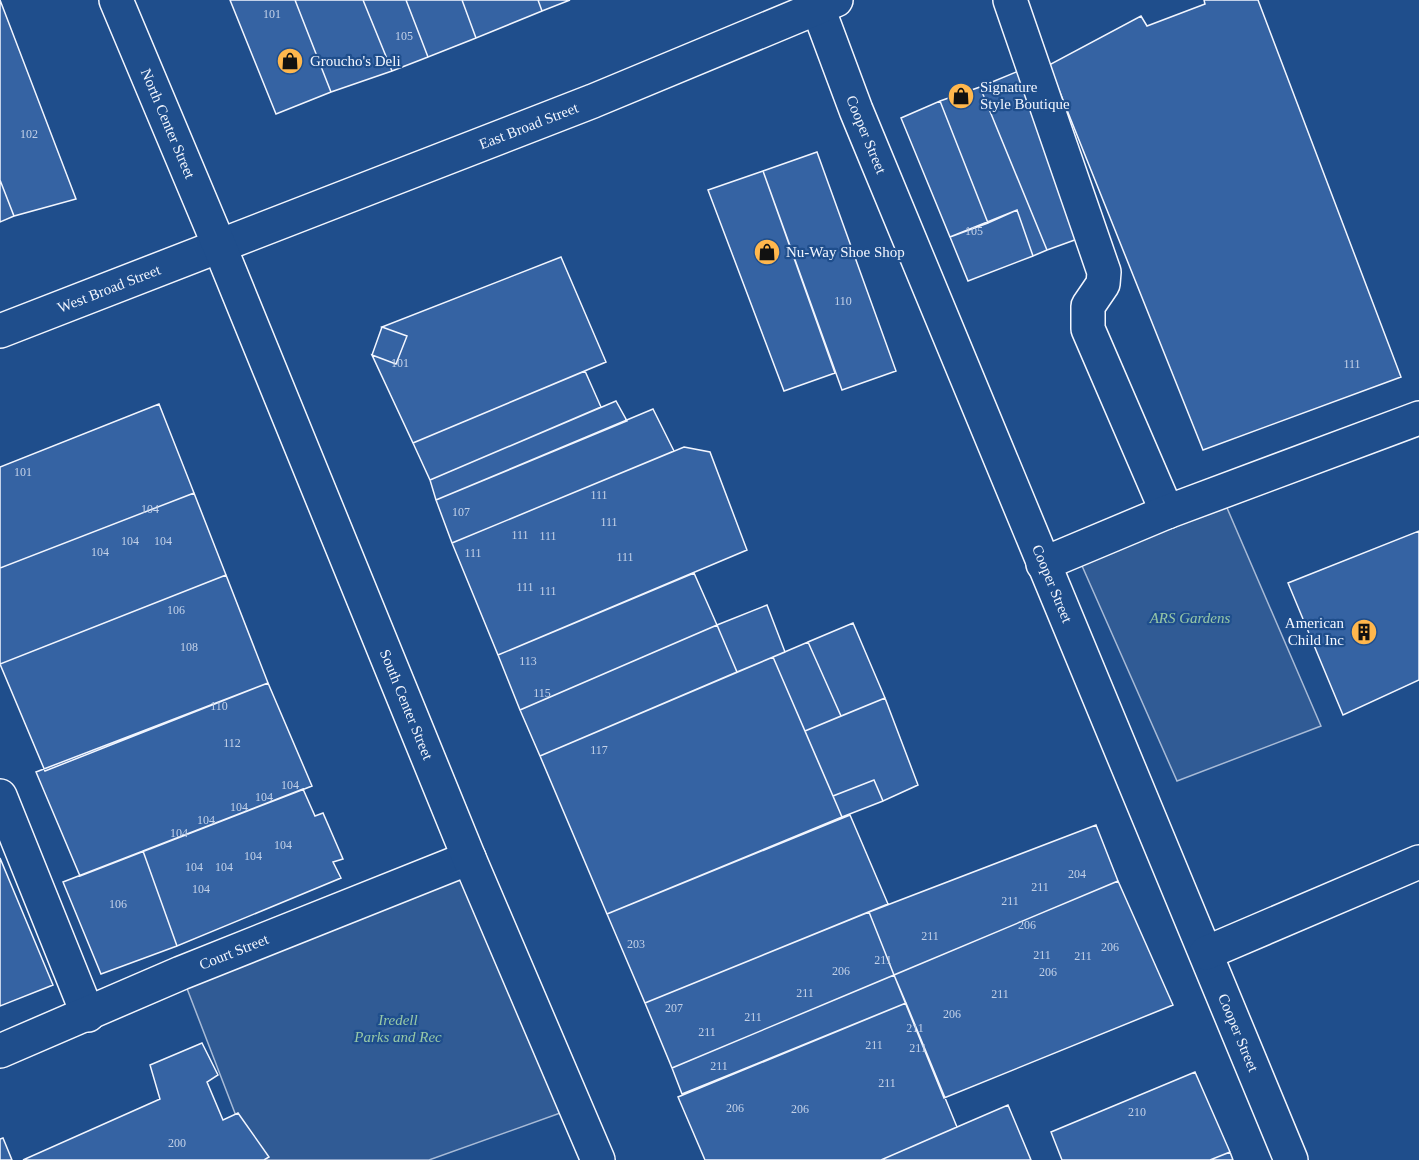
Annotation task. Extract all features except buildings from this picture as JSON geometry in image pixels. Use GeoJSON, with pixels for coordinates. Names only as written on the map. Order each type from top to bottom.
{"type":"FeatureCollection","features":[{"type":"Feature","properties":{"kind":"street","name":"North Center Street"},"geometry":{"type":"LineString","coordinates":[[116,0],[219,245]]}},
{"type":"Feature","properties":{"kind":"street"},"geometry":{"type":"LineString","coordinates":[[1011,0],[1104,272],[1103,284],[1088,306],[1088,328],[1167,512]]}},
{"type":"Feature","properties":{"kind":"street","name":"East Broad Street"},"geometry":{"type":"LineString","coordinates":[[219,245],[593,101],[823,2]]}},
{"type":"Feature","properties":{"kind":"street","name":"Cooper Street"},"geometry":{"type":"LineString","coordinates":[[823,2],[856,110],[1291,1160]]}},
{"type":"Feature","properties":{"kind":"street","name":"West Broad Street"},"geometry":{"type":"LineString","coordinates":[[0,331],[219,245]]}},
{"type":"Feature","properties":{"kind":"street","name":"South Center Street"},"geometry":{"type":"LineString","coordinates":[[219,245],[469,858],[598,1160]]}},
{"type":"Feature","properties":{"kind":"street"},"geometry":{"type":"LineString","coordinates":[[1043,564],[1167,512],[1419,418]]}},
{"type":"Feature","properties":{"kind":"street"},"geometry":{"type":"LineString","coordinates":[[0,796],[88,1015]]}},
{"type":"Feature","properties":{"kind":"street","name":"Court Street"},"geometry":{"type":"LineString","coordinates":[[0,1051],[181,974],[469,858]]}},
{"type":"Feature","properties":{"kind":"street"},"geometry":{"type":"LineString","coordinates":[[1206,953],[1419,862]]}},
{"type":"Feature","properties":{"kind":"shaded area","name":"ARS Gardens"},"geometry":{"type":"Polygon","coordinates":[[[1221,494],[1321,726],[1177,781],[1075,550],[1221,494]]]}},
{"type":"Feature","properties":{"kind":"shaded area","name":"Iredell Parks and Rec"},"geometry":{"type":"Polygon","coordinates":[[[469,858],[577,1107],[429,1160],[253,1160],[181,973],[469,858]]]}},
{"type":"Feature","properties":{"kind":"place","name":"Groucho's Deli"},"geometry":{"type":"Point","coordinates":[290,61]}},
{"type":"Feature","properties":{"kind":"place","name":"Signature Style Boutique"},"geometry":{"type":"Point","coordinates":[961,96]}},
{"type":"Feature","properties":{"kind":"place","name":"Nu-Way Shoe Shop"},"geometry":{"type":"Point","coordinates":[767,252]}},
{"type":"Feature","properties":{"kind":"place","name":"American Child Inc"},"geometry":{"type":"Point","coordinates":[1364,632]}}]}
